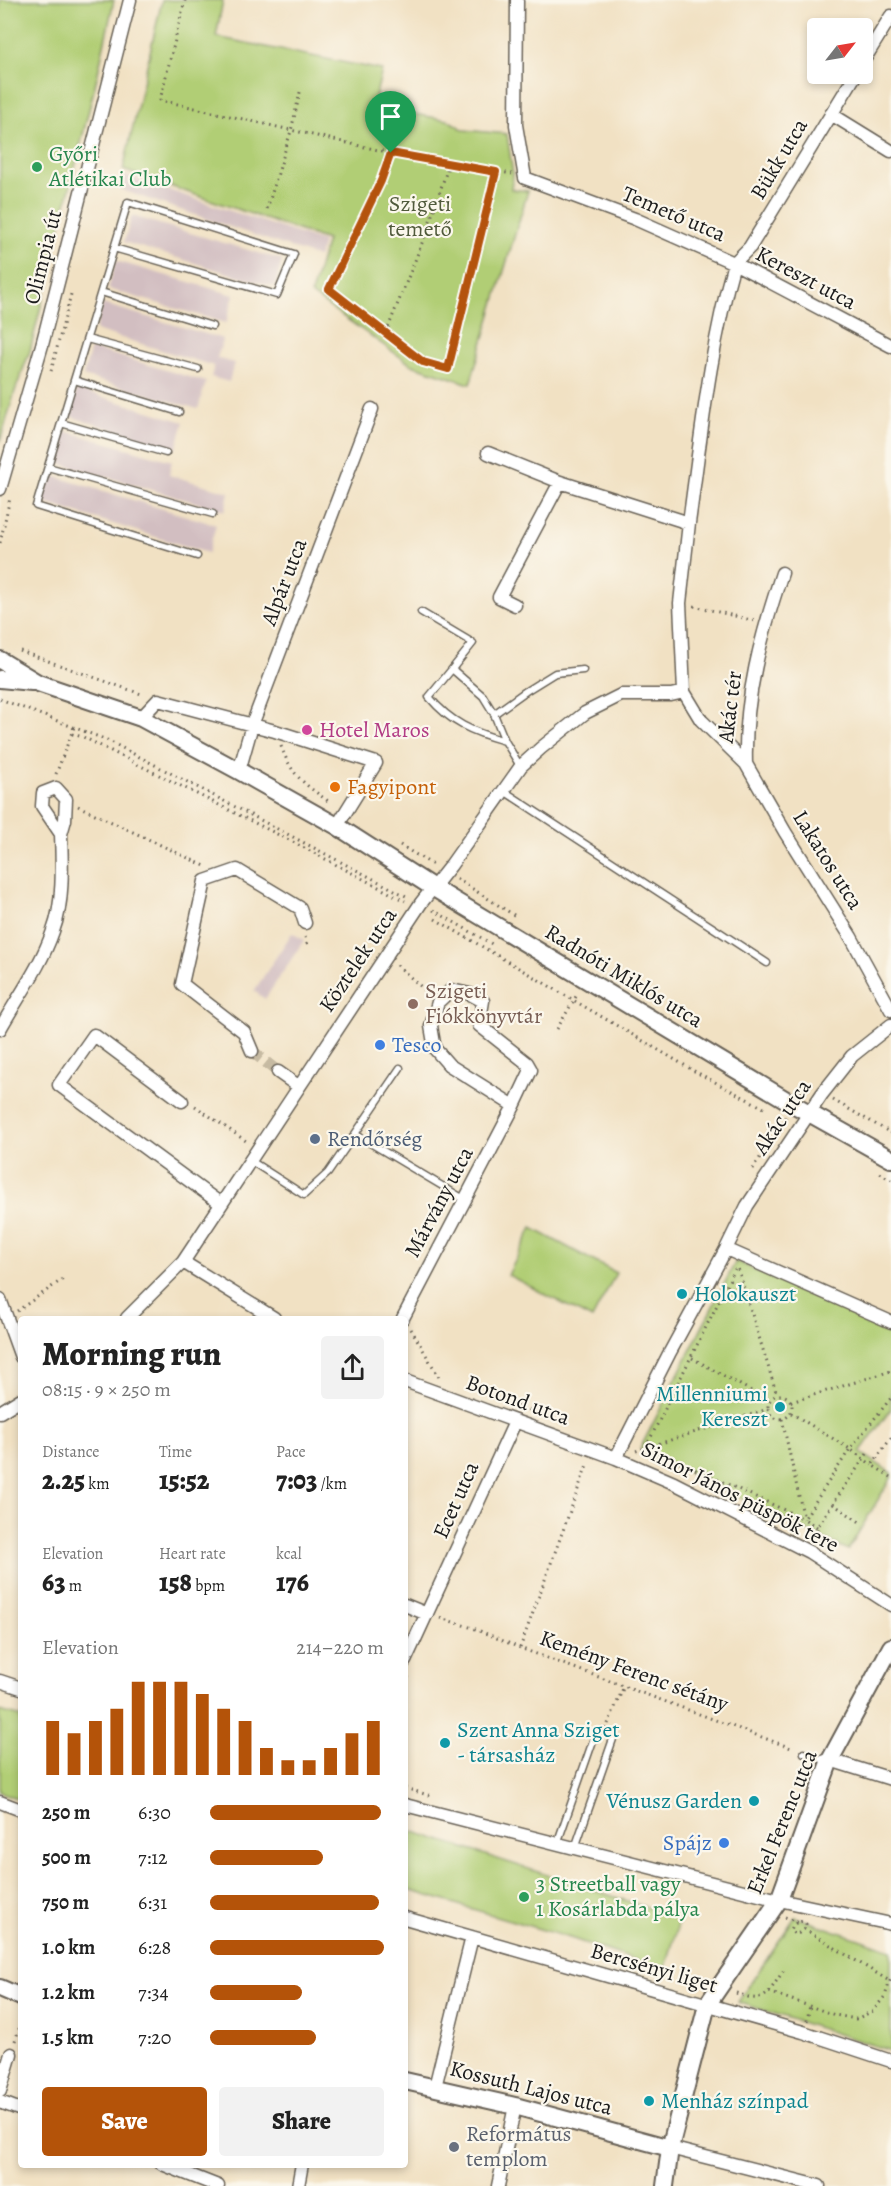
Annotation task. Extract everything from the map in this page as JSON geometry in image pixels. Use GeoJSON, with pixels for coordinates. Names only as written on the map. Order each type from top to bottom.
{"type":"FeatureCollection","features":[{"type":"Feature","properties":{"kind":"street","name":"Olimpia út"},"geometry":{"type":"LineString","coordinates":[[0,489],[40,352],[130,0]]}},
{"type":"Feature","properties":{"kind":"street"},"geometry":{"type":"LineString","coordinates":[[517,0],[516,125],[525,178]]}},
{"type":"Feature","properties":{"kind":"street"},"geometry":{"type":"LineString","coordinates":[[873,45],[891,16]]}},
{"type":"Feature","properties":{"kind":"street","name":"Bükk utca"},"geometry":{"type":"LineString","coordinates":[[734,263],[750,247],[850,84]]}},
{"type":"Feature","properties":{"kind":"street"},"geometry":{"type":"LineString","coordinates":[[831,114],[891,151]]}},
{"type":"Feature","properties":{"kind":"street","name":"Temető utca"},"geometry":{"type":"LineString","coordinates":[[525,178],[635,219],[734,263],[726,289],[705,410],[689,523]]}},
{"type":"Feature","properties":{"kind":"street","name":"Kereszt utca"},"geometry":{"type":"LineString","coordinates":[[734,263],[891,346]]}},
{"type":"Feature","properties":{"kind":"street","name":"Alpár utca"},"geometry":{"type":"LineString","coordinates":[[239,771],[252,725],[372,409]]}},
{"type":"Feature","properties":{"kind":"street"},"geometry":{"type":"LineString","coordinates":[[488,453],[560,482],[689,523]]}},
{"type":"Feature","properties":{"kind":"street"},"geometry":{"type":"LineString","coordinates":[[514,605],[500,597],[560,482]]}},
{"type":"Feature","properties":{"kind":"street","name":"Akác tér"},"geometry":{"type":"LineString","coordinates":[[689,523],[680,603],[684,692],[701,720],[746,764]]}},
{"type":"Feature","properties":{"kind":"street","name":"Akác tér"},"geometry":{"type":"LineString","coordinates":[[746,764],[745,732],[749,694],[765,624],[782,573]]}},
{"type":"Feature","properties":{"kind":"street","name":"Radnóti Miklós utca"},"geometry":{"type":"LineString","coordinates":[[0,660],[38,682],[141,718],[239,771],[337,826],[804,1120],[891,1159]]}},
{"type":"Feature","properties":{"kind":"street","name":"Radnóti Miklós utca"},"geometry":{"type":"LineString","coordinates":[[0,679],[38,682]]}},
{"type":"Feature","properties":{"kind":"street","name":"Köztelek utca"},"geometry":{"type":"LineString","coordinates":[[129,1316],[183,1262],[298,1086],[387,956],[415,903],[451,865],[521,766],[585,712],[621,695],[671,695],[684,692]]}},
{"type":"Feature","properties":{"kind":"street"},"geometry":{"type":"LineString","coordinates":[[141,718],[159,700],[275,731],[376,763],[337,826]]}},
{"type":"Feature","properties":{"kind":"street","name":"Lakatos utca"},"geometry":{"type":"LineString","coordinates":[[746,764],[785,832],[851,937],[891,1010]]}},
{"type":"Feature","properties":{"kind":"street"},"geometry":{"type":"LineString","coordinates":[[0,1029],[36,968],[54,929],[63,877],[61,834],[66,799],[56,788],[44,793],[42,806],[61,834]]}},
{"type":"Feature","properties":{"kind":"street"},"geometry":{"type":"LineString","coordinates":[[252,1051],[244,1032],[182,984],[205,881],[237,870],[300,908],[305,923]]}},
{"type":"Feature","properties":{"kind":"street","name":"Márvány utca"},"geometry":{"type":"LineString","coordinates":[[405,1316],[531,1070],[515,1052],[479,1025],[483,1001],[470,994],[450,990],[438,1002]]}},
{"type":"Feature","properties":{"kind":"street"},"geometry":{"type":"LineString","coordinates":[[438,1002],[431,1026],[435,1049],[449,1065],[514,1106]]}},
{"type":"Feature","properties":{"kind":"street","name":"Akác utca"},"geometry":{"type":"LineString","coordinates":[[726,1249],[747,1206],[822,1094],[852,1056],[891,1025]]}},
{"type":"Feature","properties":{"kind":"street"},"geometry":{"type":"LineString","coordinates":[[182,1101],[94,1035],[58,1085],[221,1204]]}},
{"type":"Feature","properties":{"kind":"street"},"geometry":{"type":"LineString","coordinates":[[278,1072],[298,1086]]}},
{"type":"Feature","properties":{"kind":"street"},"geometry":{"type":"LineString","coordinates":[[726,1249],[891,1322]]}},
{"type":"Feature","properties":{"kind":"street","name":"Simor János püspök tere"},"geometry":{"type":"LineString","coordinates":[[726,1249],[616,1458],[674,1482],[809,1551],[891,1605]]}},
{"type":"Feature","properties":{"kind":"street"},"geometry":{"type":"LineString","coordinates":[[183,1262],[271,1316]]}},
{"type":"Feature","properties":{"kind":"street"},"geometry":{"type":"LineString","coordinates":[[0,1299],[18,1350]]}},
{"type":"Feature","properties":{"kind":"street","name":"Botond utca"},"geometry":{"type":"LineString","coordinates":[[408,1382],[616,1458]]}},
{"type":"Feature","properties":{"kind":"street"},"geometry":{"type":"LineString","coordinates":[[0,1412],[18,1402]]}},
{"type":"Feature","properties":{"kind":"street","name":"Ecet utca"},"geometry":{"type":"LineString","coordinates":[[409,1663],[427,1614],[515,1422]]}},
{"type":"Feature","properties":{"kind":"street"},"geometry":{"type":"LineString","coordinates":[[408,1606],[427,1614]]}},
{"type":"Feature","properties":{"kind":"street","name":"Erkel Ferenc utca"},"geometry":{"type":"LineString","coordinates":[[666,2186],[670,2148],[707,2006],[779,1900],[830,1760],[891,1647]]}},
{"type":"Feature","properties":{"kind":"street"},"geometry":{"type":"LineString","coordinates":[[0,1681],[18,1687]]}},
{"type":"Feature","properties":{"kind":"street"},"geometry":{"type":"LineString","coordinates":[[830,1760],[891,1779]]}},
{"type":"Feature","properties":{"kind":"street"},"geometry":{"type":"LineString","coordinates":[[0,1802],[18,1809]]}},
{"type":"Feature","properties":{"kind":"street"},"geometry":{"type":"LineString","coordinates":[[408,1806],[779,1900],[891,1924]]}},
{"type":"Feature","properties":{"kind":"street","name":"Bercsényi liget"},"geometry":{"type":"LineString","coordinates":[[408,1919],[803,2032],[891,2061]]}},
{"type":"Feature","properties":{"kind":"street"},"geometry":{"type":"LineString","coordinates":[[435,2087],[472,1937]]}},
{"type":"Feature","properties":{"kind":"street"},"geometry":{"type":"LineString","coordinates":[[0,1988],[18,1996]]}},
{"type":"Feature","properties":{"kind":"street"},"geometry":{"type":"LineString","coordinates":[[0,2091],[11,2054]]}},
{"type":"Feature","properties":{"kind":"street","name":"Kossuth Lajos utca"},"geometry":{"type":"LineString","coordinates":[[408,2082],[515,2106],[819,2186]]}},
{"type":"Feature","properties":{"kind":"street"},"geometry":{"type":"LineString","coordinates":[[0,2102],[18,2109]]}},
{"type":"Feature","properties":{"kind":"street"},"geometry":{"type":"LineString","coordinates":[[498,2186],[515,2106]]}},
{"type":"Feature","properties":{"kind":"street"},"geometry":{"type":"LineString","coordinates":[[172,2168],[218,2186]]}},
{"type":"Feature","properties":{"kind":"street"},"geometry":{"type":"LineString","coordinates":[[298,2186],[301,2168]]}},
{"type":"Feature","properties":{"kind":"lane"},"geometry":{"type":"LineString","coordinates":[[114,248],[277,295],[294,254],[128,202],[114,248],[87,339],[36,506],[197,556]]}},
{"type":"Feature","properties":{"kind":"lane"},"geometry":{"type":"LineString","coordinates":[[101,292],[213,326]]}},
{"type":"Feature","properties":{"kind":"lane"},"geometry":{"type":"LineString","coordinates":[[87,339],[198,369]]}},
{"type":"Feature","properties":{"kind":"lane"},"geometry":{"type":"LineString","coordinates":[[74,380],[180,412]]}},
{"type":"Feature","properties":{"kind":"lane"},"geometry":{"type":"LineString","coordinates":[[61,423],[166,453]]}},
{"type":"Feature","properties":{"kind":"lane"},"geometry":{"type":"LineString","coordinates":[[48,467],[213,514]]}},
{"type":"Feature","properties":{"kind":"lane"},"geometry":{"type":"LineString","coordinates":[[421,612],[473,643],[429,697],[443,714],[476,733],[505,741]]}},
{"type":"Feature","properties":{"kind":"lane"},"geometry":{"type":"LineString","coordinates":[[452,669],[483,696],[494,714],[505,741],[521,766]]}},
{"type":"Feature","properties":{"kind":"lane"},"geometry":{"type":"LineString","coordinates":[[494,714],[555,674],[583,670]]}},
{"type":"Feature","properties":{"kind":"lane"},"geometry":{"type":"LineString","coordinates":[[503,791],[767,963]]}},
{"type":"Feature","properties":{"kind":"lane"},"geometry":{"type":"LineString","coordinates":[[250,1161],[304,1195],[328,1173],[400,1068]]}},
{"type":"Feature","properties":{"kind":"lane"},"geometry":{"type":"LineString","coordinates":[[355,1134],[464,1199]]}},
{"type":"Feature","properties":{"kind":"lane"},"geometry":{"type":"LineString","coordinates":[[557,1844],[595,1735],[601,1731],[609,1733],[613,1739],[575,1849]]}},
{"type":"Feature","properties":{"kind":"lane"},"geometry":{"type":"LineString","coordinates":[[804,1753],[830,1760]]}},
{"type":"Feature","properties":{"kind":"path"},"geometry":{"type":"LineString","coordinates":[[185,0],[160,100],[391,153],[525,178]]}},
{"type":"Feature","properties":{"kind":"path"},"geometry":{"type":"LineString","coordinates":[[267,209],[291,131],[301,88]]}},
{"type":"Feature","properties":{"kind":"path"},"geometry":{"type":"LineString","coordinates":[[391,153],[381,181],[329,289],[423,362],[448,369],[496,172]]}},
{"type":"Feature","properties":{"kind":"path"},"geometry":{"type":"LineString","coordinates":[[386,333],[426,233],[449,164]]}},
{"type":"Feature","properties":{"kind":"path"},"geometry":{"type":"LineString","coordinates":[[680,603],[765,624]]}},
{"type":"Feature","properties":{"kind":"path"},"geometry":{"type":"LineString","coordinates":[[17,650],[159,700]]}},
{"type":"Feature","properties":{"kind":"path"},"geometry":{"type":"LineString","coordinates":[[0,699],[107,740],[212,793],[500,948]]}},
{"type":"Feature","properties":{"kind":"path"},"geometry":{"type":"LineString","coordinates":[[44,793],[56,774],[74,727]]}},
{"type":"Feature","properties":{"kind":"path"},"geometry":{"type":"LineString","coordinates":[[72,734],[83,737],[415,903]]}},
{"type":"Feature","properties":{"kind":"path"},"geometry":{"type":"LineString","coordinates":[[66,799],[224,874]]}},
{"type":"Feature","properties":{"kind":"path"},"geometry":{"type":"LineString","coordinates":[[435,919],[696,1072],[765,1108]]}},
{"type":"Feature","properties":{"kind":"path"},"geometry":{"type":"LineString","coordinates":[[387,956],[438,1002]]}},
{"type":"Feature","properties":{"kind":"path"},"geometry":{"type":"LineString","coordinates":[[557,1029],[578,993]]}},
{"type":"Feature","properties":{"kind":"path"},"geometry":{"type":"LineString","coordinates":[[822,1094],[891,1133]]}},
{"type":"Feature","properties":{"kind":"path"},"geometry":{"type":"LineString","coordinates":[[182,1101],[199,1108],[258,1149]]}},
{"type":"Feature","properties":{"kind":"path"},"geometry":{"type":"LineString","coordinates":[[784,1118],[804,1120]]}},
{"type":"Feature","properties":{"kind":"path"},"geometry":{"type":"LineString","coordinates":[[737,1266],[747,1270]]}},
{"type":"Feature","properties":{"kind":"path"},"geometry":{"type":"LineString","coordinates":[[646,1447],[737,1266]]}},
{"type":"Feature","properties":{"kind":"path"},"geometry":{"type":"LineString","coordinates":[[737,1266],[777,1395]]}},
{"type":"Feature","properties":{"kind":"path"},"geometry":{"type":"LineString","coordinates":[[6,1318],[66,1277]]}},
{"type":"Feature","properties":{"kind":"path"},"geometry":{"type":"LineString","coordinates":[[408,1324],[439,1377],[450,1381]]}},
{"type":"Feature","properties":{"kind":"path"},"geometry":{"type":"LineString","coordinates":[[692,1358],[769,1401]]}},
{"type":"Feature","properties":{"kind":"path"},"geometry":{"type":"LineString","coordinates":[[791,1402],[891,1371]]}},
{"type":"Feature","properties":{"kind":"path"},"geometry":{"type":"LineString","coordinates":[[782,1419],[771,1415],[768,1409],[769,1401],[777,1395],[784,1395],[791,1402],[791,1413]]}},
{"type":"Feature","properties":{"kind":"path"},"geometry":{"type":"LineString","coordinates":[[492,1396],[556,1419]]}},
{"type":"Feature","properties":{"kind":"path"},"geometry":{"type":"LineString","coordinates":[[804,1519],[850,1449],[891,1398]]}},
{"type":"Feature","properties":{"kind":"path"},"geometry":{"type":"LineString","coordinates":[[640,1449],[768,1409]]}},
{"type":"Feature","properties":{"kind":"path"},"geometry":{"type":"LineString","coordinates":[[791,1413],[850,1449],[891,1478]]}},
{"type":"Feature","properties":{"kind":"path"},"geometry":{"type":"LineString","coordinates":[[782,1419],[791,1413]]}},
{"type":"Feature","properties":{"kind":"path"},"geometry":{"type":"LineString","coordinates":[[782,1419],[804,1519]]}},
{"type":"Feature","properties":{"kind":"path"},"geometry":{"type":"LineString","coordinates":[[872,1465],[891,1438]]}},
{"type":"Feature","properties":{"kind":"path"},"geometry":{"type":"LineString","coordinates":[[623,1446],[634,1451]]}},
{"type":"Feature","properties":{"kind":"path"},"geometry":{"type":"LineString","coordinates":[[646,1447],[818,1527]]}},
{"type":"Feature","properties":{"kind":"path"},"geometry":{"type":"LineString","coordinates":[[824,1546],[817,1541],[818,1527],[867,1454]]}},
{"type":"Feature","properties":{"kind":"path"},"geometry":{"type":"LineString","coordinates":[[520,1648],[589,1460],[598,1463]]}},
{"type":"Feature","properties":{"kind":"path"},"geometry":{"type":"LineString","coordinates":[[833,1504],[860,1522]]}},
{"type":"Feature","properties":{"kind":"path","name":"Kemény Ferenc sétány"},"geometry":{"type":"LineString","coordinates":[[427,1614],[473,1628],[520,1648],[804,1753]]}},
{"type":"Feature","properties":{"kind":"path"},"geometry":{"type":"LineString","coordinates":[[605,1732],[624,1686]]}},
{"type":"Feature","properties":{"kind":"path"},"geometry":{"type":"LineString","coordinates":[[785,1917],[797,1922]]}},
{"type":"Feature","properties":{"kind":"path"},"geometry":{"type":"LineString","coordinates":[[803,1921],[806,1924],[804,1929],[794,1934],[791,1930],[797,1922],[803,1921]]}},
{"type":"Feature","properties":{"kind":"path"},"geometry":{"type":"LineString","coordinates":[[769,1992],[835,2015],[856,2019],[873,2011],[885,1996],[890,1980],[804,1929]]}},
{"type":"Feature","properties":{"kind":"path"},"geometry":{"type":"LineString","coordinates":[[736,1993],[757,1999],[763,1998],[784,1970]]}},
{"type":"Feature","properties":{"kind":"path"},"geometry":{"type":"LineString","coordinates":[[807,2021],[810,2005]]}},
{"type":"Feature","properties":{"kind":"path"},"geometry":{"type":"LineString","coordinates":[[11,2054],[18,2032]]}},
{"type":"Feature","properties":{"kind":"shaded area"},"geometry":{"type":"Polygon","coordinates":[[[124,175],[323,242],[318,257],[119,189],[124,175]]]}},
{"type":"Feature","properties":{"kind":"shaded area"},"geometry":{"type":"Polygon","coordinates":[[[132,216],[282,260],[275,287],[124,242],[132,216]]]}},
{"type":"Feature","properties":{"kind":"shaded area"},"geometry":{"type":"Polygon","coordinates":[[[116,261],[234,295],[226,323],[108,289],[116,261]]]}},
{"type":"Feature","properties":{"kind":"shaded area"},"geometry":{"type":"Polygon","coordinates":[[[103,304],[223,339],[217,358],[234,363],[229,382],[211,377],[214,366],[95,330],[103,304]]]}},
{"type":"Feature","properties":{"kind":"shaded area"},"geometry":{"type":"Polygon","coordinates":[[[91,348],[206,382],[198,409],[83,376],[91,348]]]}},
{"type":"Feature","properties":{"kind":"shaded area"},"geometry":{"type":"Polygon","coordinates":[[[77,389],[184,422],[176,449],[69,416],[77,389]]]}},
{"type":"Feature","properties":{"kind":"shaded area"},"geometry":{"type":"Polygon","coordinates":[[[65,431],[172,461],[169,475],[229,492],[225,511],[55,462],[65,431]]]}},
{"type":"Feature","properties":{"kind":"shaded area"},"geometry":{"type":"Polygon","coordinates":[[[50,475],[216,525],[208,553],[42,502],[50,475]]]}},
{"type":"Feature","properties":{"kind":"shaded area"},"geometry":{"type":"Polygon","coordinates":[[[292,933],[304,940],[265,999],[254,991],[292,933]]]}},
{"type":"Feature","properties":{"kind":"green space","name":"Győri Atlétikai Club"},"geometry":{"type":"Polygon","coordinates":[[[0,0],[114,0],[30,351],[0,442],[0,0]]]}},
{"type":"Feature","properties":{"kind":"green space","name":"Szigeti temető"},"geometry":{"type":"Polygon","coordinates":[[[162,0],[223,0],[216,37],[382,70],[373,107],[448,120],[464,130],[507,134],[513,175],[511,189],[528,191],[470,384],[412,365],[311,294],[327,240],[123,170],[162,0]]]}},
{"type":"Feature","properties":{"kind":"green space"},"geometry":{"type":"Polygon","coordinates":[[[532,1228],[616,1273],[592,1319],[508,1275],[532,1228]]]}},
{"type":"Feature","properties":{"kind":"green space"},"geometry":{"type":"Polygon","coordinates":[[[736,1261],[891,1332],[891,1409],[860,1452],[891,1473],[891,1478],[848,1550],[640,1449],[736,1261]]]}},
{"type":"Feature","properties":{"kind":"green space"},"geometry":{"type":"Polygon","coordinates":[[[0,1711],[18,1716],[18,1799],[0,1792],[0,1711]]]}},
{"type":"Feature","properties":{"kind":"green space"},"geometry":{"type":"Polygon","coordinates":[[[408,1830],[680,1918],[665,1970],[570,1938],[408,1890],[408,1830]]]}},
{"type":"Feature","properties":{"kind":"green space"},"geometry":{"type":"Polygon","coordinates":[[[795,1917],[891,1950],[891,2051],[738,2002],[795,1917]]]}},
{"type":"Feature","properties":{"kind":"tunnel"},"geometry":{"type":"LineString","coordinates":[[252,1051],[278,1072]]}},
{"type":"Feature","properties":{"kind":"place","name":"Győri Atlétikai Club"},"geometry":{"type":"Point","coordinates":[37,167]}},
{"type":"Feature","properties":{"kind":"place","name":"Hotel Maros"},"geometry":{"type":"Point","coordinates":[307,730]}},
{"type":"Feature","properties":{"kind":"place","name":"Fagyipont"},"geometry":{"type":"Point","coordinates":[335,787]}},
{"type":"Feature","properties":{"kind":"place","name":"Szigeti Fiókkönyvtár"},"geometry":{"type":"Point","coordinates":[413,1004]}},
{"type":"Feature","properties":{"kind":"place","name":"Tesco"},"geometry":{"type":"Point","coordinates":[380,1045]}},
{"type":"Feature","properties":{"kind":"place","name":"Rendőrség"},"geometry":{"type":"Point","coordinates":[315,1139]}},
{"type":"Feature","properties":{"kind":"place","name":"Holokauszt"},"geometry":{"type":"Point","coordinates":[682,1294]}},
{"type":"Feature","properties":{"kind":"place","name":"Millenniumi Kereszt"},"geometry":{"type":"Point","coordinates":[780,1407]}},
{"type":"Feature","properties":{"kind":"place","name":"Szent Anna Sziget - társasház"},"geometry":{"type":"Point","coordinates":[445,1743]}},
{"type":"Feature","properties":{"kind":"place","name":"Vénusz Garden"},"geometry":{"type":"Point","coordinates":[754,1801]}},
{"type":"Feature","properties":{"kind":"place","name":"Spájz"},"geometry":{"type":"Point","coordinates":[724,1843]}},
{"type":"Feature","properties":{"kind":"place","name":"3 Streetball vagy 1 Kosárlabda pálya"},"geometry":{"type":"Point","coordinates":[524,1897]}},
{"type":"Feature","properties":{"kind":"place","name":"Menház színpad"},"geometry":{"type":"Point","coordinates":[649,2101]}},
{"type":"Feature","properties":{"kind":"place","name":"Református templom"},"geometry":{"type":"Point","coordinates":[454,2147]}},
{"type":"Feature","properties":{"kind":"route"},"geometry":{"type":"LineString","coordinates":[[391,153],[496,172],[448,369],[423,362],[329,289],[381,181],[391,153]]}}]}
